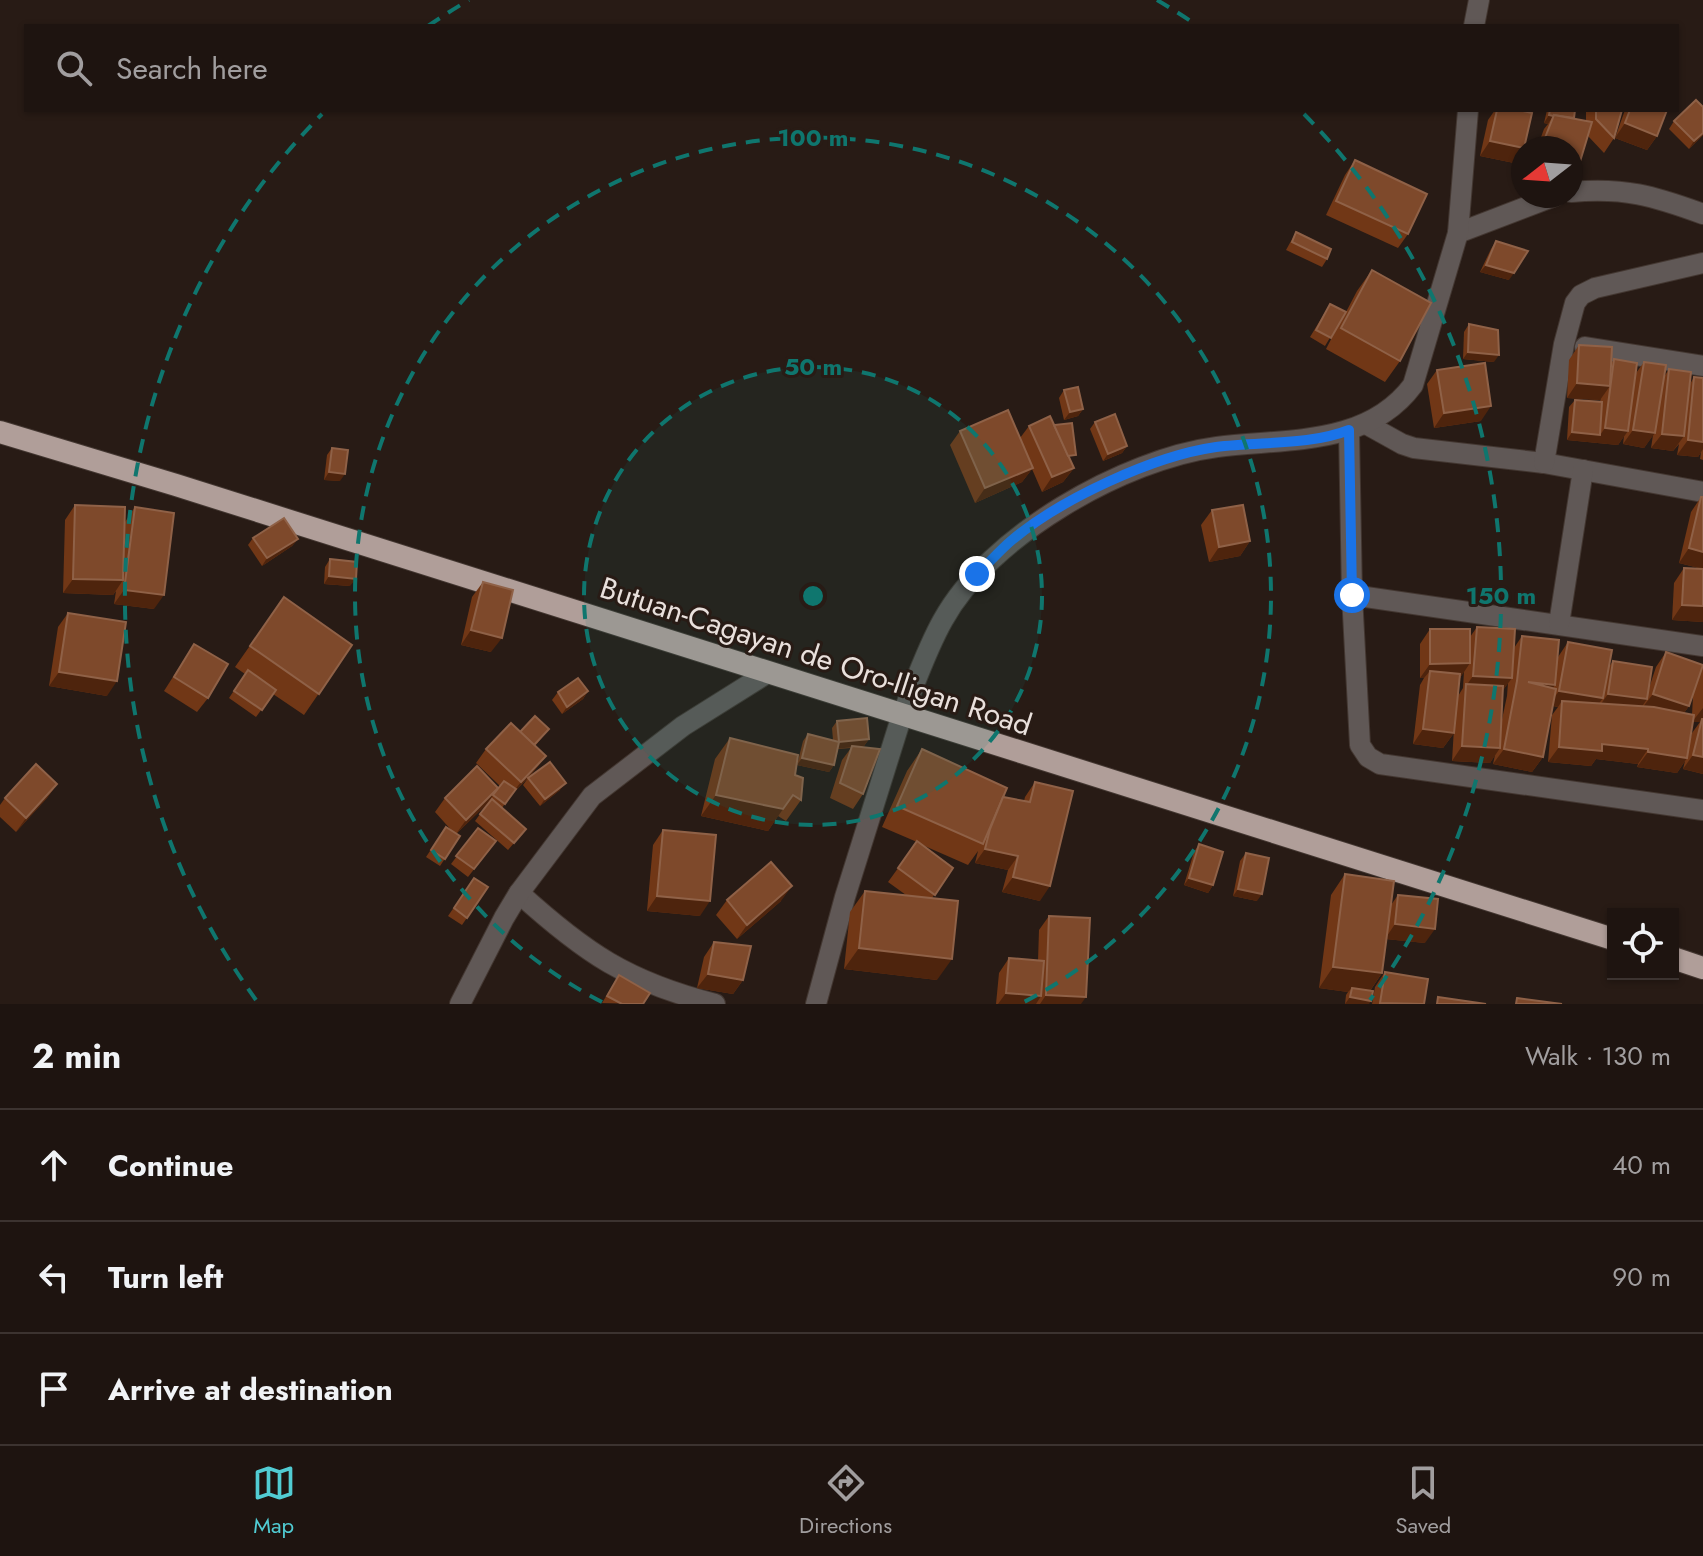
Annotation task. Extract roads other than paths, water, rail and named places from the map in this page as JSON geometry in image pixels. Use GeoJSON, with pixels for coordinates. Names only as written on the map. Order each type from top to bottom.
{"type":"FeatureCollection","features":[{"type":"Feature","properties":{"kind":"highway","name":"Butuan-Cagayan de Oro-Iligan Road"},"geometry":{"type":"LineString","coordinates":[[0,432],[1607,937]]}},
{"type":"Feature","properties":{"kind":"highway"},"geometry":{"type":"LineString","coordinates":[[1679,960],[1703,968]]}},
{"type":"Feature","properties":{"kind":"street"},"geometry":{"type":"LineString","coordinates":[[1474,24],[1479,0]]}},
{"type":"Feature","properties":{"kind":"street"},"geometry":{"type":"LineString","coordinates":[[816,1004],[845,897],[902,715],[943,619],[959,597],[977,574],[1012,540],[1054,510],[1166,457],[1216,447],[1307,439],[1357,427],[1394,406],[1413,385],[1458,233],[1468,112]]}},
{"type":"Feature","properties":{"kind":"street"},"geometry":{"type":"LineString","coordinates":[[1583,191],[1641,193],[1703,214]]}},
{"type":"Feature","properties":{"kind":"street"},"geometry":{"type":"LineString","coordinates":[[1458,233],[1524,208]]}},
{"type":"Feature","properties":{"kind":"street"},"geometry":{"type":"LineString","coordinates":[[1544,463],[1564,344],[1575,303],[1586,291],[1703,263]]}},
{"type":"Feature","properties":{"kind":"street"},"geometry":{"type":"LineString","coordinates":[[1564,344],[1703,366]]}},
{"type":"Feature","properties":{"kind":"street"},"geometry":{"type":"LineString","coordinates":[[1357,427],[1414,448],[1544,463],[1703,492]]}},
{"type":"Feature","properties":{"kind":"street"},"geometry":{"type":"LineString","coordinates":[[1357,427],[1352,595],[1360,745],[1368,757],[1380,764],[1703,810]]}},
{"type":"Feature","properties":{"kind":"street"},"geometry":{"type":"LineString","coordinates":[[1559,624],[1583,470]]}},
{"type":"Feature","properties":{"kind":"street"},"geometry":{"type":"LineString","coordinates":[[1352,595],[1703,646]]}},
{"type":"Feature","properties":{"kind":"street"},"geometry":{"type":"LineString","coordinates":[[460,1004],[519,893],[592,796],[683,726],[769,672]]}},
{"type":"Feature","properties":{"kind":"street"},"geometry":{"type":"LineString","coordinates":[[519,893],[557,928],[595,956],[633,978],[715,1004]]}}]}
